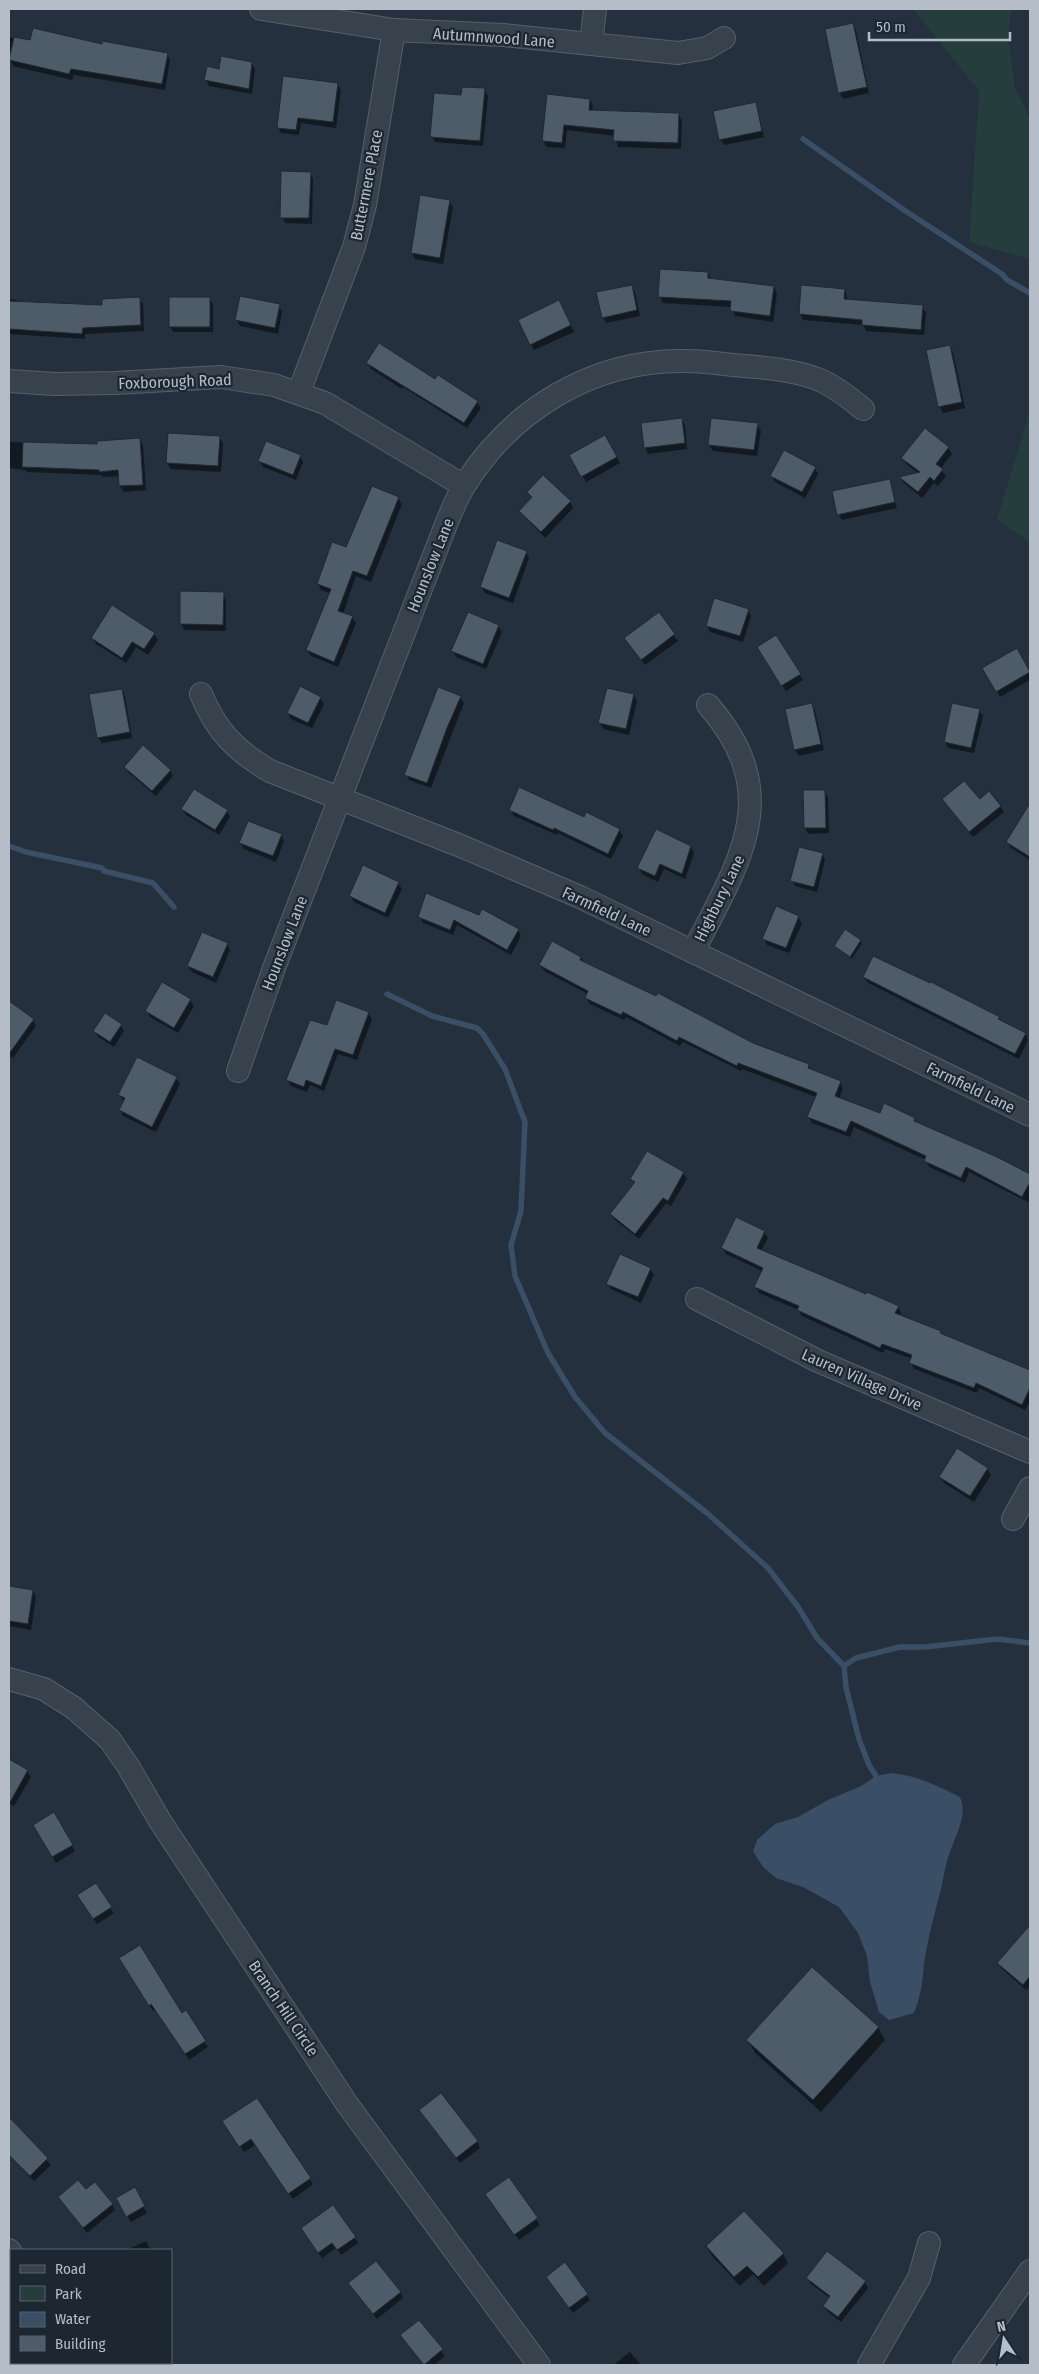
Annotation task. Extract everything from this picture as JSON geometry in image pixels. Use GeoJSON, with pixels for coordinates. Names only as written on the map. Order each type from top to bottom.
{"type":"FeatureCollection","features":[{"type":"Feature","properties":{"kind":"street","name":"Autumnwood Lane"},"geometry":{"type":"LineString","coordinates":[[261,9],[394,30],[503,35],[688,52],[707,48],[724,38]]}},
{"type":"Feature","properties":{"kind":"street"},"geometry":{"type":"LineString","coordinates":[[592,44],[595,9]]}},
{"type":"Feature","properties":{"kind":"street","name":"Buttermere Place"},"geometry":{"type":"LineString","coordinates":[[299,392],[354,248],[365,206],[394,30]]}},
{"type":"Feature","properties":{"kind":"street","name":"Hounslow Lane"},"geometry":{"type":"LineString","coordinates":[[238,1071],[274,968],[438,545],[464,486],[486,454],[512,427],[538,405],[565,388],[595,376],[626,368],[685,360],[810,376],[824,382],[863,409]]}},
{"type":"Feature","properties":{"kind":"street","name":"Foxborough Road"},"geometry":{"type":"LineString","coordinates":[[9,381],[54,384],[115,384],[221,377],[274,384],[325,403],[464,486]]}},
{"type":"Feature","properties":{"kind":"street","name":"Farmfield Lane"},"geometry":{"type":"LineString","coordinates":[[201,694],[208,711],[221,732],[256,762],[295,782],[512,867],[693,952],[1030,1116]]}},
{"type":"Feature","properties":{"kind":"street","name":"Highbury Lane"},"geometry":{"type":"LineString","coordinates":[[693,952],[739,860],[747,832],[750,803],[748,779],[742,756],[721,720],[708,705]]}},
{"type":"Feature","properties":{"kind":"street","name":"Lauren Village Drive"},"geometry":{"type":"LineString","coordinates":[[697,1299],[818,1361],[1030,1452]]}},
{"type":"Feature","properties":{"kind":"street"},"geometry":{"type":"LineString","coordinates":[[1013,1518],[1030,1488]]}},
{"type":"Feature","properties":{"kind":"street","name":"Branch Hill Circle"},"geometry":{"type":"LineString","coordinates":[[9,1679],[44,1689],[74,1708],[110,1740],[128,1766],[160,1821],[347,2104],[539,2365]]}},
{"type":"Feature","properties":{"kind":"street"},"geometry":{"type":"LineString","coordinates":[[868,2365],[919,2278],[929,2243]]}},
{"type":"Feature","properties":{"kind":"street"},"geometry":{"type":"LineString","coordinates":[[964,2365],[1030,2271]]}},
{"type":"Feature","properties":{"kind":"green space"},"geometry":{"type":"Polygon","coordinates":[[[913,9],[1011,9],[1008,37],[1015,87],[1030,119],[1030,259],[969,242],[979,91],[913,9]]]}},
{"type":"Feature","properties":{"kind":"green space"},"geometry":{"type":"Polygon","coordinates":[[[1030,410],[1030,542],[997,520],[1030,410]]]}},
{"type":"Feature","properties":{"kind":"water"},"geometry":{"type":"Polygon","coordinates":[[[891,1773],[918,1779],[960,1797],[963,1811],[946,1864],[925,1957],[921,1991],[917,2005],[914,2013],[889,2020],[879,2012],[870,1982],[867,1956],[858,1933],[839,1907],[803,1887],[776,1878],[763,1867],[753,1851],[757,1840],[775,1824],[798,1817],[828,1800],[861,1786],[876,1776],[891,1773]]]}},
{"type":"Feature","properties":{"kind":"building"},"geometry":{"type":"Polygon","coordinates":[[[853,23],[867,87],[838,93],[825,29],[853,23]]]}},
{"type":"Feature","properties":{"kind":"building"},"geometry":{"type":"Polygon","coordinates":[[[33,28],[102,44],[102,41],[168,53],[162,84],[71,69],[69,74],[9,60],[14,37],[30,40],[33,28]]]}},
{"type":"Feature","properties":{"kind":"building"},"geometry":{"type":"Polygon","coordinates":[[[221,56],[252,62],[249,89],[204,80],[207,66],[219,69],[221,56]]]}},
{"type":"Feature","properties":{"kind":"building"},"geometry":{"type":"Polygon","coordinates":[[[283,76],[338,83],[333,122],[298,118],[296,130],[277,128],[283,76]]]}},
{"type":"Feature","properties":{"kind":"building"},"geometry":{"type":"Polygon","coordinates":[[[462,87],[485,88],[480,141],[430,137],[434,93],[461,95],[462,87]]]}},
{"type":"Feature","properties":{"kind":"building"},"geometry":{"type":"Polygon","coordinates":[[[547,94],[590,99],[589,110],[679,113],[678,143],[613,141],[614,130],[564,125],[562,143],[542,141],[547,94]]]}},
{"type":"Feature","properties":{"kind":"building"},"geometry":{"type":"Polygon","coordinates":[[[756,102],[762,131],[719,140],[713,111],[756,102]]]}},
{"type":"Feature","properties":{"kind":"building"},"geometry":{"type":"Polygon","coordinates":[[[281,171],[311,172],[309,218],[280,218],[281,171]]]}},
{"type":"Feature","properties":{"kind":"building"},"geometry":{"type":"Polygon","coordinates":[[[420,195],[450,200],[440,258],[411,253],[420,195]]]}},
{"type":"Feature","properties":{"kind":"building"},"geometry":{"type":"Polygon","coordinates":[[[660,269],[708,272],[708,278],[774,286],[770,316],[730,311],[731,301],[658,297],[660,269]]]}},
{"type":"Feature","properties":{"kind":"building"},"geometry":{"type":"Polygon","coordinates":[[[632,285],[637,310],[602,318],[596,292],[632,285]]]}},
{"type":"Feature","properties":{"kind":"building"},"geometry":{"type":"Polygon","coordinates":[[[801,285],[845,289],[844,299],[923,305],[921,330],[862,325],[862,320],[799,314],[801,285]]]}},
{"type":"Feature","properties":{"kind":"building"},"geometry":{"type":"Polygon","coordinates":[[[240,296],[280,304],[275,328],[235,320],[240,296]]]}},
{"type":"Feature","properties":{"kind":"building"},"geometry":{"type":"Polygon","coordinates":[[[140,297],[141,325],[83,328],[82,334],[9,329],[9,301],[102,305],[102,299],[140,297]]]}},
{"type":"Feature","properties":{"kind":"building"},"geometry":{"type":"Polygon","coordinates":[[[169,297],[210,297],[210,327],[169,327],[169,297]]]}},
{"type":"Feature","properties":{"kind":"building"},"geometry":{"type":"Polygon","coordinates":[[[559,300],[571,325],[530,345],[518,320],[559,300]]]}},
{"type":"Feature","properties":{"kind":"building"},"geometry":{"type":"Polygon","coordinates":[[[379,343],[435,379],[438,375],[478,401],[464,423],[366,363],[379,343]]]}},
{"type":"Feature","properties":{"kind":"building"},"geometry":{"type":"Polygon","coordinates":[[[950,345],[962,402],[938,407],[926,350],[950,345]]]}},
{"type":"Feature","properties":{"kind":"building"},"geometry":{"type":"Polygon","coordinates":[[[682,418],[685,443],[644,448],[641,423],[682,418]]]}},
{"type":"Feature","properties":{"kind":"building"},"geometry":{"type":"Polygon","coordinates":[[[711,418],[758,423],[754,450],[708,445],[711,418]]]}},
{"type":"Feature","properties":{"kind":"building"},"geometry":{"type":"Polygon","coordinates":[[[925,428],[949,447],[936,464],[943,469],[934,481],[930,477],[918,492],[899,477],[920,472],[901,458],[925,428]]]}},
{"type":"Feature","properties":{"kind":"building"},"geometry":{"type":"Polygon","coordinates":[[[168,433],[220,436],[218,466],[166,463],[168,433]]]}},
{"type":"Feature","properties":{"kind":"building"},"geometry":{"type":"Polygon","coordinates":[[[605,435],[617,457],[581,477],[569,455],[605,435]]]}},
{"type":"Feature","properties":{"kind":"building"},"geometry":{"type":"Polygon","coordinates":[[[140,438],[143,485],[119,486],[118,470],[99,472],[99,470],[22,467],[23,442],[97,444],[97,441],[140,438]]]}},
{"type":"Feature","properties":{"kind":"building"},"geometry":{"type":"Polygon","coordinates":[[[266,441],[301,455],[293,475],[258,461],[266,441]]]}},
{"type":"Feature","properties":{"kind":"building"},"geometry":{"type":"Polygon","coordinates":[[[784,450],[816,467],[802,492],[770,476],[784,450]]]}},
{"type":"Feature","properties":{"kind":"building"},"geometry":{"type":"Polygon","coordinates":[[[543,475],[571,501],[541,532],[519,511],[532,497],[527,492],[543,475]]]}},
{"type":"Feature","properties":{"kind":"building"},"geometry":{"type":"Polygon","coordinates":[[[890,479],[895,502],[837,515],[832,491],[890,479]]]}},
{"type":"Feature","properties":{"kind":"building"},"geometry":{"type":"Polygon","coordinates":[[[372,486],[399,497],[367,576],[353,571],[338,611],[353,616],[334,662],[306,650],[331,589],[317,584],[332,542],[346,547],[372,486]]]}},
{"type":"Feature","properties":{"kind":"building"},"geometry":{"type":"Polygon","coordinates":[[[497,540],[527,551],[509,598],[480,587],[497,540]]]}},
{"type":"Feature","properties":{"kind":"building"},"geometry":{"type":"Polygon","coordinates":[[[180,591],[224,592],[223,625],[180,624],[180,591]]]}},
{"type":"Feature","properties":{"kind":"building"},"geometry":{"type":"Polygon","coordinates":[[[714,598],[749,609],[740,636],[706,626],[714,598]]]}},
{"type":"Feature","properties":{"kind":"building"},"geometry":{"type":"Polygon","coordinates":[[[112,605],[155,633],[144,649],[132,642],[122,658],[91,638],[112,605]]]}},
{"type":"Feature","properties":{"kind":"building"},"geometry":{"type":"Polygon","coordinates":[[[468,612],[499,625],[483,664],[451,651],[468,612]]]}},
{"type":"Feature","properties":{"kind":"building"},"geometry":{"type":"Polygon","coordinates":[[[659,612],[675,634],[641,660],[624,638],[659,612]]]}},
{"type":"Feature","properties":{"kind":"building"},"geometry":{"type":"Polygon","coordinates":[[[776,635],[801,674],[781,686],[757,647],[776,635]]]}},
{"type":"Feature","properties":{"kind":"building"},"geometry":{"type":"Polygon","coordinates":[[[1017,648],[1030,672],[996,692],[982,668],[1017,648]]]}},
{"type":"Feature","properties":{"kind":"building"},"geometry":{"type":"Polygon","coordinates":[[[300,686],[321,697],[308,723],[287,713],[300,686]]]}},
{"type":"Feature","properties":{"kind":"building"},"geometry":{"type":"Polygon","coordinates":[[[438,687],[461,696],[427,783],[404,775],[438,687]]]}},
{"type":"Feature","properties":{"kind":"building"},"geometry":{"type":"Polygon","coordinates":[[[607,688],[634,694],[626,729],[598,723],[607,688]]]}},
{"type":"Feature","properties":{"kind":"building"},"geometry":{"type":"Polygon","coordinates":[[[122,689],[130,732],[97,738],[89,694],[122,689]]]}},
{"type":"Feature","properties":{"kind":"building"},"geometry":{"type":"Polygon","coordinates":[[[812,703],[821,744],[794,750],[785,709],[812,703]]]}},
{"type":"Feature","properties":{"kind":"building"},"geometry":{"type":"Polygon","coordinates":[[[952,703],[980,709],[971,748],[944,742],[952,703]]]}},
{"type":"Feature","properties":{"kind":"building"},"geometry":{"type":"Polygon","coordinates":[[[143,745],[171,770],[152,791],[124,767],[143,745]]]}},
{"type":"Feature","properties":{"kind":"building"},"geometry":{"type":"Polygon","coordinates":[[[964,781],[980,799],[989,791],[1001,806],[969,832],[942,799],[964,781]]]}},
{"type":"Feature","properties":{"kind":"building"},"geometry":{"type":"Polygon","coordinates":[[[519,787],[584,817],[586,812],[620,829],[608,854],[554,828],[553,830],[509,810],[519,787]]]}},
{"type":"Feature","properties":{"kind":"building"},"geometry":{"type":"Polygon","coordinates":[[[194,789],[228,810],[215,830],[181,809],[194,789]]]}},
{"type":"Feature","properties":{"kind":"building"},"geometry":{"type":"Polygon","coordinates":[[[803,790],[825,790],[826,828],[804,828],[803,790]]]}},
{"type":"Feature","properties":{"kind":"building"},"geometry":{"type":"Polygon","coordinates":[[[1030,803],[1030,857],[1006,842],[1030,803]]]}},
{"type":"Feature","properties":{"kind":"building"},"geometry":{"type":"Polygon","coordinates":[[[248,821],[282,834],[273,856],[239,843],[248,821]]]}},
{"type":"Feature","properties":{"kind":"building"},"geometry":{"type":"Polygon","coordinates":[[[656,829],[691,846],[682,874],[660,864],[655,876],[637,868],[656,829]]]}},
{"type":"Feature","properties":{"kind":"building"},"geometry":{"type":"Polygon","coordinates":[[[799,847],[823,853],[814,887],[790,881],[799,847]]]}},
{"type":"Feature","properties":{"kind":"building"},"geometry":{"type":"Polygon","coordinates":[[[363,865],[399,882],[385,913],[349,896],[363,865]]]}},
{"type":"Feature","properties":{"kind":"building"},"geometry":{"type":"Polygon","coordinates":[[[426,893],[479,915],[482,909],[519,929],[507,950],[454,920],[450,930],[418,917],[426,893]]]}},
{"type":"Feature","properties":{"kind":"building"},"geometry":{"type":"Polygon","coordinates":[[[776,906],[799,916],[786,948],[762,939],[776,906]]]}},
{"type":"Feature","properties":{"kind":"building"},"geometry":{"type":"Polygon","coordinates":[[[845,929],[861,940],[850,957],[834,946],[845,929]]]}},
{"type":"Feature","properties":{"kind":"building"},"geometry":{"type":"Polygon","coordinates":[[[202,932],[228,943],[213,977],[187,966],[202,932]]]}},
{"type":"Feature","properties":{"kind":"building"},"geometry":{"type":"Polygon","coordinates":[[[552,941],[581,957],[580,960],[656,996],[658,993],[753,1043],[809,1064],[808,1068],[841,1081],[835,1096],[880,1113],[884,1103],[915,1118],[914,1121],[997,1157],[1030,1174],[1030,1182],[1022,1197],[966,1167],[961,1178],[924,1161],[926,1156],[851,1121],[846,1132],[807,1117],[817,1093],[738,1063],[737,1066],[679,1037],[677,1041],[623,1012],[621,1015],[585,998],[588,991],[539,965],[552,941]]]}},
{"type":"Feature","properties":{"kind":"building"},"geometry":{"type":"Polygon","coordinates":[[[873,956],[931,982],[1000,1017],[998,1019],[1026,1033],[1015,1054],[863,977],[873,956]]]}},
{"type":"Feature","properties":{"kind":"building"},"geometry":{"type":"Polygon","coordinates":[[[162,982],[191,999],[174,1028],[145,1011],[162,982]]]}},
{"type":"Feature","properties":{"kind":"building"},"geometry":{"type":"Polygon","coordinates":[[[336,1000],[369,1012],[353,1055],[335,1049],[321,1086],[306,1080],[304,1087],[286,1080],[310,1020],[327,1025],[336,1000]]]}},
{"type":"Feature","properties":{"kind":"building"},"geometry":{"type":"Polygon","coordinates":[[[9,1001],[34,1019],[9,1054],[9,1001]]]}},
{"type":"Feature","properties":{"kind":"building"},"geometry":{"type":"Polygon","coordinates":[[[105,1013],[122,1024],[110,1042],[93,1031],[105,1013]]]}},
{"type":"Feature","properties":{"kind":"building"},"geometry":{"type":"Polygon","coordinates":[[[137,1057],[177,1077],[152,1127],[119,1110],[125,1098],[118,1095],[137,1057]]]}},
{"type":"Feature","properties":{"kind":"building"},"geometry":{"type":"Polygon","coordinates":[[[647,1151],[684,1172],[668,1201],[663,1198],[635,1234],[610,1214],[635,1182],[630,1179],[647,1151]]]}},
{"type":"Feature","properties":{"kind":"building"},"geometry":{"type":"Polygon","coordinates":[[[736,1217],[765,1231],[757,1248],[899,1306],[895,1313],[1030,1370],[1030,1388],[1022,1405],[976,1383],[974,1388],[909,1363],[912,1355],[882,1344],[880,1348],[797,1310],[799,1306],[754,1287],[763,1268],[721,1248],[736,1217]]]}},
{"type":"Feature","properties":{"kind":"building"},"geometry":{"type":"Polygon","coordinates":[[[620,1254],[651,1268],[638,1297],[606,1284],[620,1254]]]}},
{"type":"Feature","properties":{"kind":"building"},"geometry":{"type":"Polygon","coordinates":[[[957,1448],[988,1468],[970,1496],[939,1477],[957,1448]]]}},
{"type":"Feature","properties":{"kind":"building"},"geometry":{"type":"Polygon","coordinates":[[[9,1586],[33,1590],[28,1624],[9,1621],[9,1586]]]}},
{"type":"Feature","properties":{"kind":"building"},"geometry":{"type":"Polygon","coordinates":[[[9,1759],[28,1770],[9,1804],[9,1759]]]}},
{"type":"Feature","properties":{"kind":"building"},"geometry":{"type":"Polygon","coordinates":[[[54,1812],[73,1845],[52,1857],[33,1825],[54,1812]]]}},
{"type":"Feature","properties":{"kind":"building"},"geometry":{"type":"Polygon","coordinates":[[[96,1883],[112,1907],[93,1919],[77,1895],[96,1883]]]}},
{"type":"Feature","properties":{"kind":"building"},"geometry":{"type":"Polygon","coordinates":[[[1030,1925],[1030,1976],[1023,1985],[997,1963],[1030,1925]]]}},
{"type":"Feature","properties":{"kind":"building"},"geometry":{"type":"Polygon","coordinates":[[[140,1945],[182,2013],[186,2010],[206,2041],[185,2054],[151,2004],[149,2006],[119,1958],[140,1945]]]}},
{"type":"Feature","properties":{"kind":"building"},"geometry":{"type":"Polygon","coordinates":[[[812,1967],[879,2027],[813,2100],[746,2040],[812,1967]]]}},
{"type":"Feature","properties":{"kind":"building"},"geometry":{"type":"Polygon","coordinates":[[[441,2093],[478,2141],[456,2158],[419,2110],[441,2093]]]}},
{"type":"Feature","properties":{"kind":"building"},"geometry":{"type":"Polygon","coordinates":[[[257,2098],[311,2178],[288,2194],[251,2139],[239,2147],[222,2121],[257,2098]]]}},
{"type":"Feature","properties":{"kind":"building"},"geometry":{"type":"Polygon","coordinates":[[[9,2117],[48,2158],[30,2176],[9,2155],[9,2117]]]}},
{"type":"Feature","properties":{"kind":"building"},"geometry":{"type":"Polygon","coordinates":[[[509,2177],[538,2218],[514,2235],[485,2194],[509,2177]]]}},
{"type":"Feature","properties":{"kind":"building"},"geometry":{"type":"Polygon","coordinates":[[[78,2180],[86,2189],[95,2182],[113,2204],[83,2228],[58,2197],[78,2180]]]}},
{"type":"Feature","properties":{"kind":"building"},"geometry":{"type":"Polygon","coordinates":[[[135,2187],[145,2206],[126,2217],[116,2198],[135,2187]]]}},
{"type":"Feature","properties":{"kind":"building"},"geometry":{"type":"Polygon","coordinates":[[[333,2205],[356,2237],[337,2250],[332,2243],[318,2253],[301,2228],[333,2205]]]}},
{"type":"Feature","properties":{"kind":"building"},"geometry":{"type":"Polygon","coordinates":[[[744,2211],[784,2253],[758,2277],[747,2266],[734,2277],[706,2246],[744,2211]]]}},
{"type":"Feature","properties":{"kind":"building"},"geometry":{"type":"Polygon","coordinates":[[[827,2251],[866,2281],[838,2317],[823,2306],[830,2296],[806,2278],[827,2251]]]}},
{"type":"Feature","properties":{"kind":"building"},"geometry":{"type":"Polygon","coordinates":[[[376,2261],[401,2292],[373,2314],[348,2283],[376,2261]]]}},
{"type":"Feature","properties":{"kind":"building"},"geometry":{"type":"Polygon","coordinates":[[[565,2262],[588,2294],[569,2308],[546,2277],[565,2262]]]}},
{"type":"Feature","properties":{"kind":"building"},"geometry":{"type":"Polygon","coordinates":[[[419,2320],[443,2349],[424,2365],[400,2335],[419,2320]]]}},
{"type":"Feature","properties":{"kind":"waterway"},"geometry":{"type":"LineString","coordinates":[[803,139],[904,210],[1002,274],[1007,280],[1030,293]]}},
{"type":"Feature","properties":{"kind":"waterway"},"geometry":{"type":"LineString","coordinates":[[9,846],[26,852],[102,868],[104,871],[153,883],[174,907]]}},
{"type":"Feature","properties":{"kind":"waterway"},"geometry":{"type":"LineString","coordinates":[[387,994],[432,1016],[477,1028],[483,1034],[505,1069],[525,1122],[521,1211],[511,1245],[515,1276],[548,1353],[575,1397],[605,1433],[707,1513],[768,1568],[798,1607],[817,1638],[844,1666],[846,1687],[859,1739],[869,1765],[876,1776],[876,1783]]}},
{"type":"Feature","properties":{"kind":"waterway"},"geometry":{"type":"LineString","coordinates":[[844,1666],[856,1658],[900,1647],[925,1647],[997,1639],[1030,1643]]}}]}
